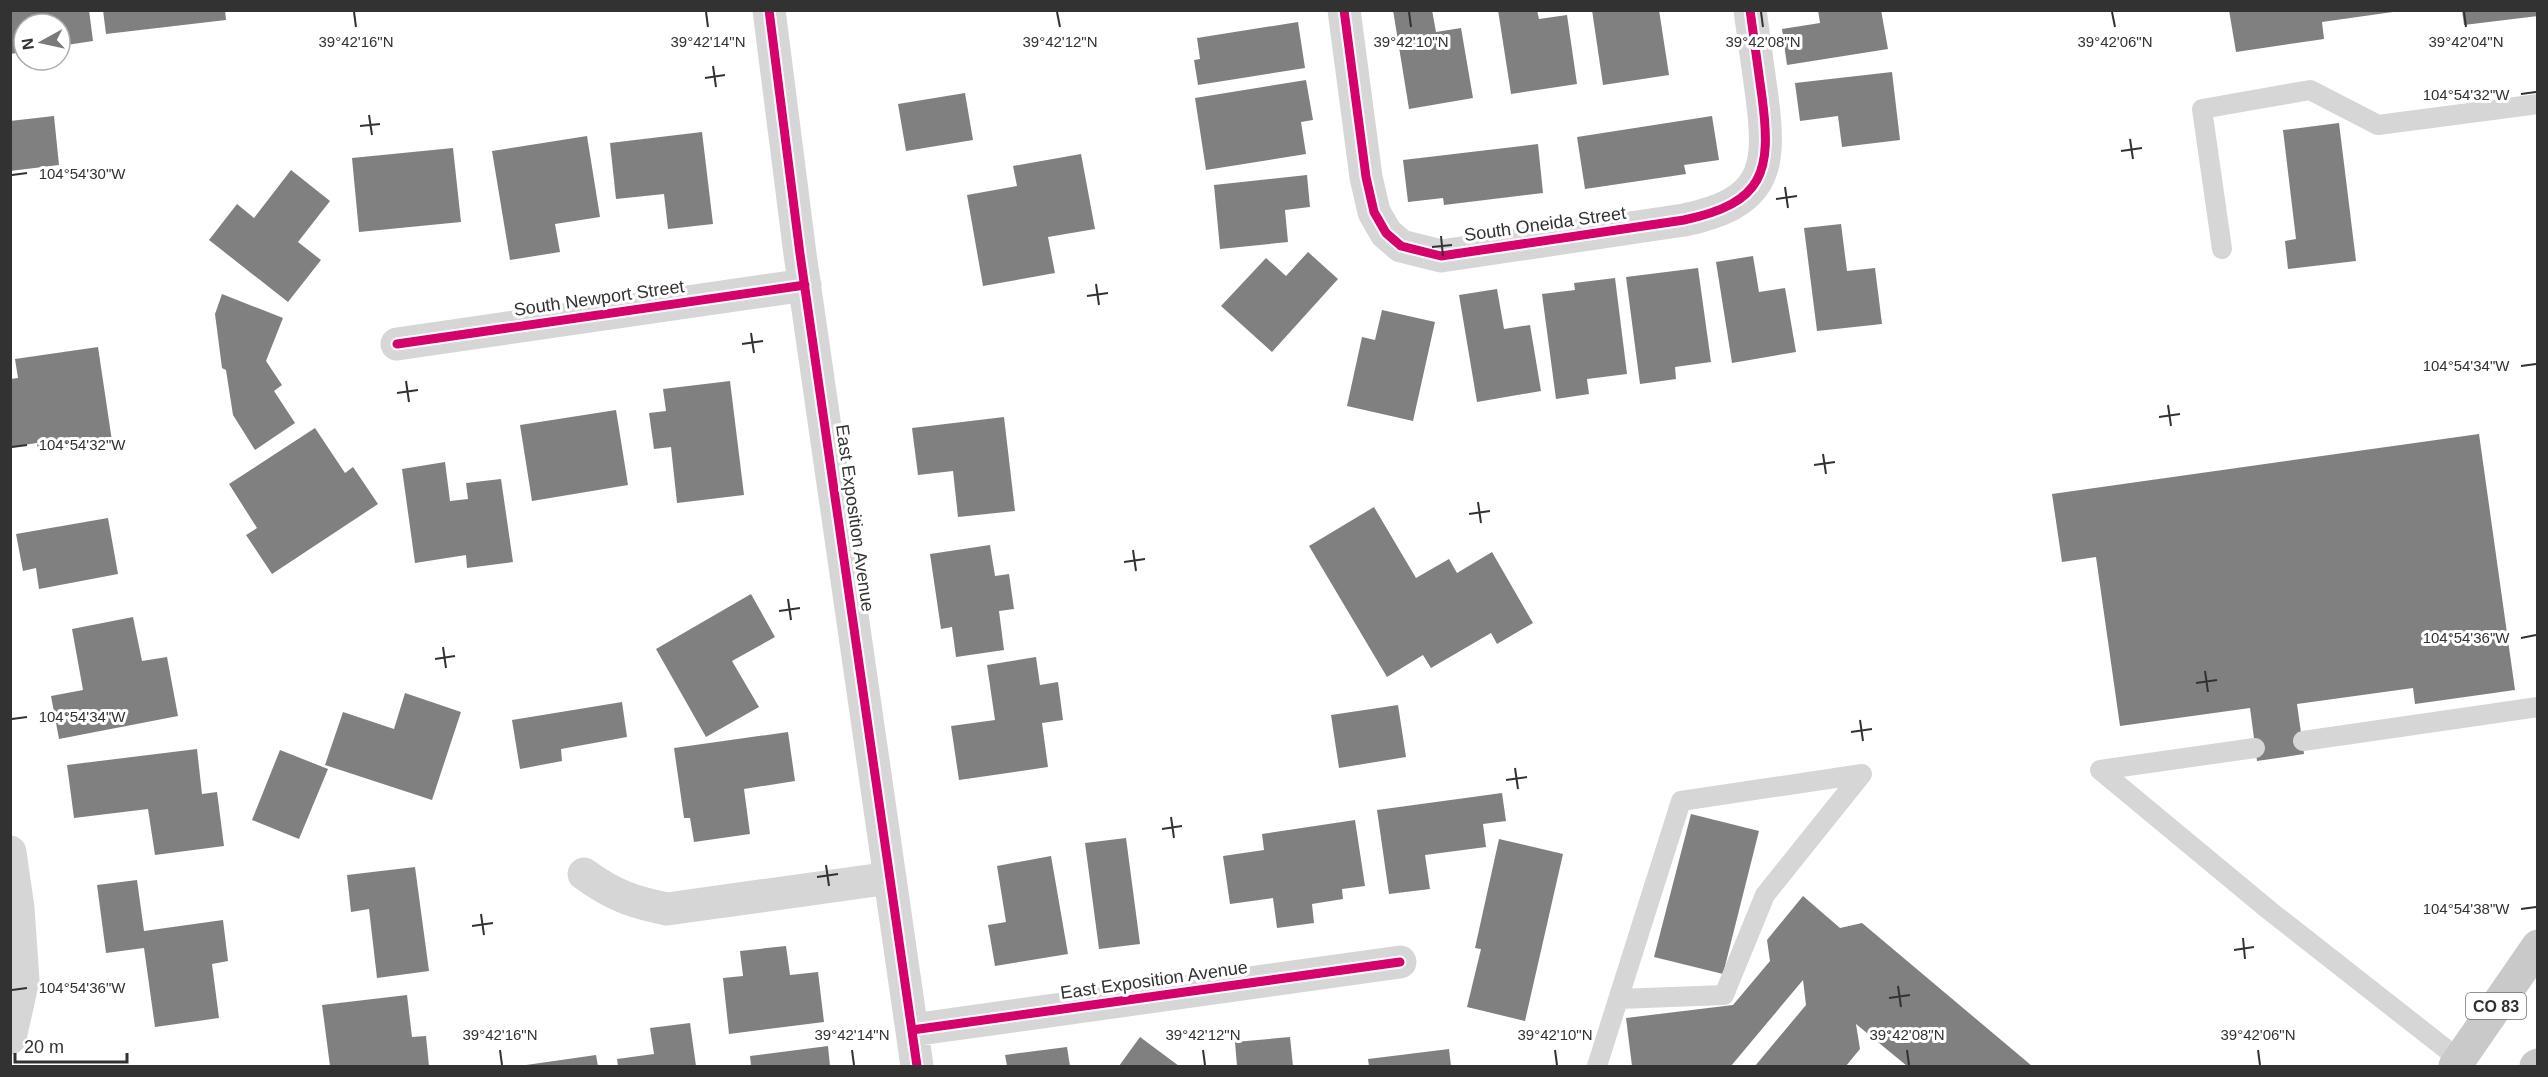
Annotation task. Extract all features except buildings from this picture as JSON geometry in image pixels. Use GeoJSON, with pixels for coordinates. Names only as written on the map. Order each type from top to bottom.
{"type":"FeatureCollection","features":[{"type":"Feature","properties":{"kind":"main road","name":"CO 83"},"geometry":{"type":"LineString","coordinates":[[2457,1063],[2538,945]]}},
{"type":"Feature","properties":{"kind":"street","name":"East Exposition Avenue"},"geometry":{"type":"LineString","coordinates":[[770,10],[805,285],[917,1066]]}},
{"type":"Feature","properties":{"kind":"street","name":"South Oneida Street"},"geometry":{"type":"LineString","coordinates":[[1344,10],[1366,177],[1374,212],[1386,233],[1401,246],[1441,256],[1684,220],[1715,214],[1738,201],[1753,186],[1766,162],[1767,135],[1750,10]]}},
{"type":"Feature","properties":{"kind":"street","name":"South Newport Street"},"geometry":{"type":"LineString","coordinates":[[397,344],[805,285]]}},
{"type":"Feature","properties":{"kind":"street"},"geometry":{"type":"LineString","coordinates":[[10,852],[18,908],[23,980],[10,1038]]}},
{"type":"Feature","properties":{"kind":"street"},"geometry":{"type":"LineString","coordinates":[[584,874],[609,893],[634,902],[667,909],[890,878]]}},
{"type":"Feature","properties":{"kind":"street","name":"East Exposition Avenue"},"geometry":{"type":"LineString","coordinates":[[912,1030],[1400,962]]}},
{"type":"Feature","properties":{"kind":"lane"},"geometry":{"type":"LineString","coordinates":[[2222,249],[2202,110],[2310,90],[2378,125],[2538,104]]}},
{"type":"Feature","properties":{"kind":"lane"},"geometry":{"type":"LineString","coordinates":[[2303,741],[2538,707]]}},
{"type":"Feature","properties":{"kind":"lane"},"geometry":{"type":"LineString","coordinates":[[2256,748],[2100,770],[2457,1063]]}},
{"type":"Feature","properties":{"kind":"lane"},"geometry":{"type":"LineString","coordinates":[[1597,1066],[1681,801],[1862,774],[1765,896],[1724,996],[1619,999]]}},
{"type":"Feature","properties":{"kind":"cycle path"},"geometry":{"type":"LineString","coordinates":[[769,10],[800,254],[917,1066]]}},
{"type":"Feature","properties":{"kind":"cycle path"},"geometry":{"type":"LineString","coordinates":[[1344,10],[1366,177],[1374,212],[1386,233],[1401,246],[1441,256],[1684,220],[1711,213],[1731,204],[1746,193],[1757,180],[1763,164],[1765,145],[1765,123],[1750,10]]}},
{"type":"Feature","properties":{"kind":"cycle path"},"geometry":{"type":"LineString","coordinates":[[397,344],[805,285]]}},
{"type":"Feature","properties":{"kind":"cycle path"},"geometry":{"type":"LineString","coordinates":[[912,1030],[1400,962]]}}]}
